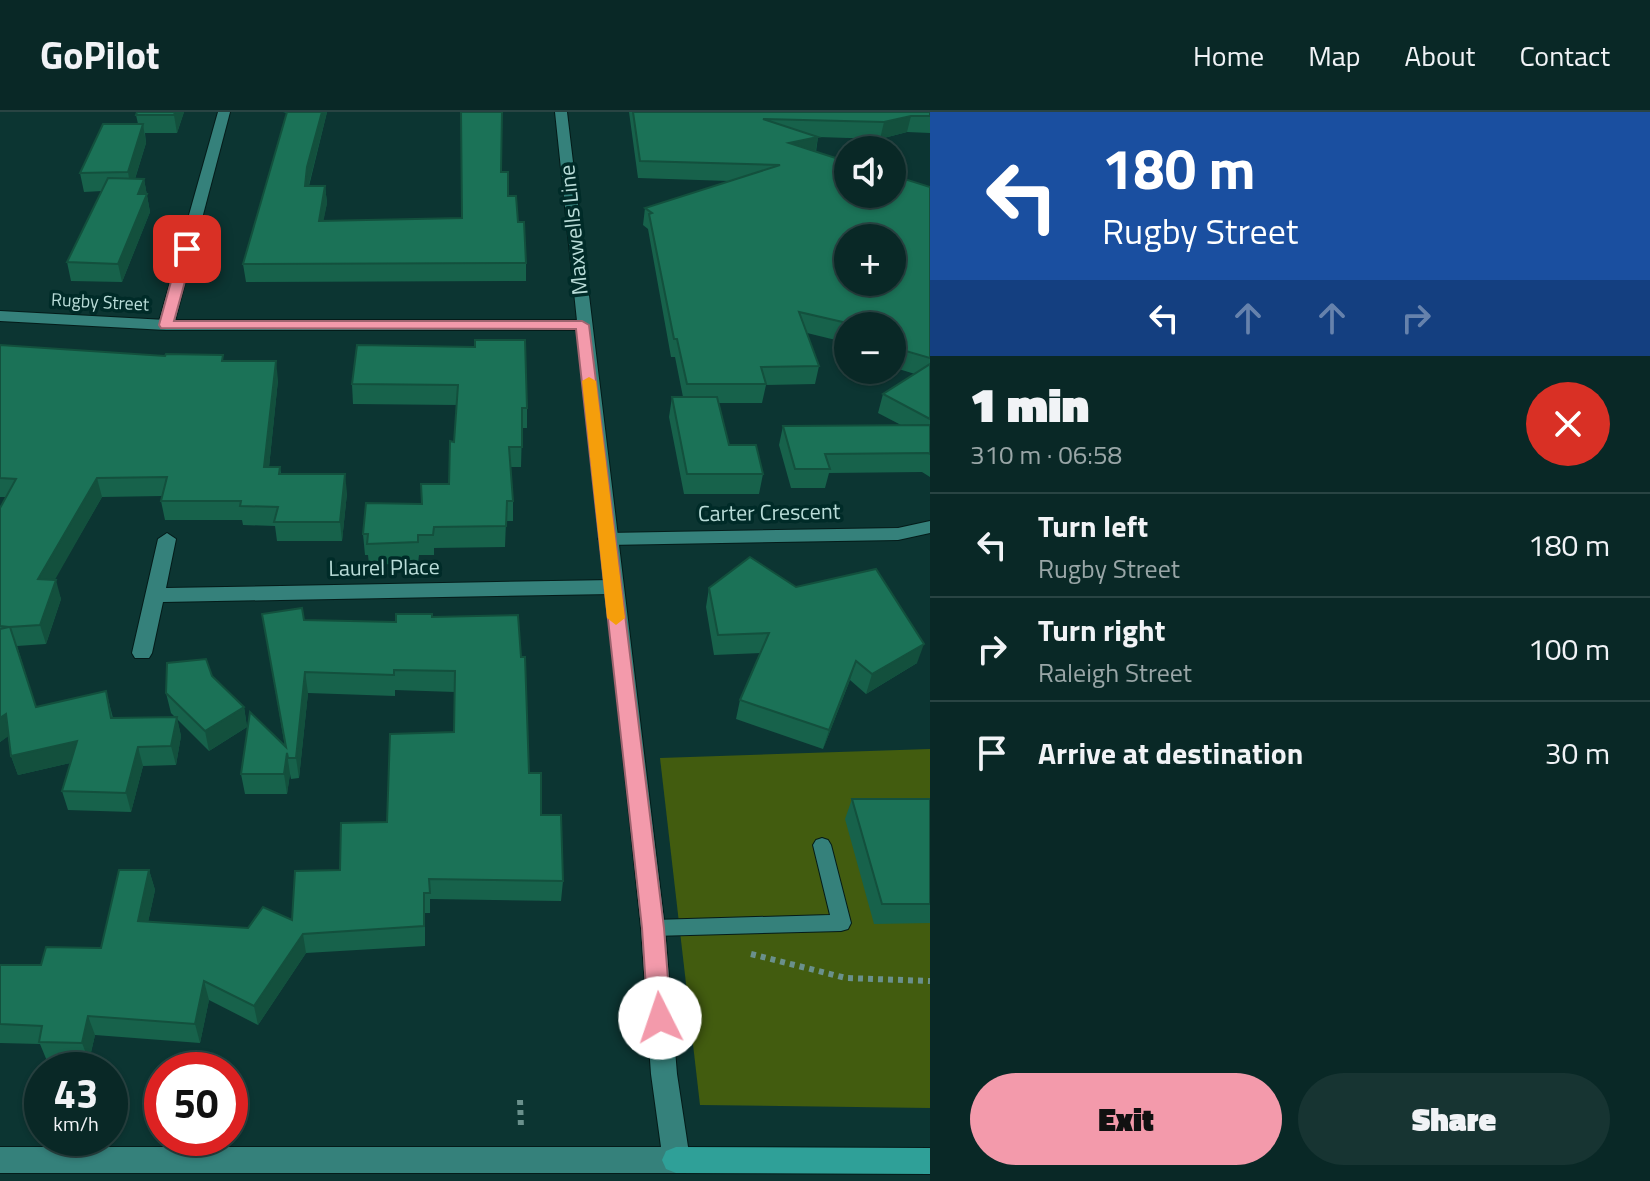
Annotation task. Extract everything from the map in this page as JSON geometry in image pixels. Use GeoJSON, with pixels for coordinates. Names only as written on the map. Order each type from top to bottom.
{"type":"FeatureCollection","features":[{"type":"Feature","properties":{"kind":"main road"},"geometry":{"type":"LineString","coordinates":[[676,1160],[930,1161]]}},
{"type":"Feature","properties":{"kind":"street"},"geometry":{"type":"LineString","coordinates":[[166,325],[224,112]]}},
{"type":"Feature","properties":{"kind":"street","name":"Maxwells Line"},"geometry":{"type":"LineString","coordinates":[[561,112],[582,325],[653,928],[664,1074],[676,1160]]}},
{"type":"Feature","properties":{"kind":"street","name":"Rugby Street"},"geometry":{"type":"LineString","coordinates":[[0,316],[166,325],[582,325]]}},
{"type":"Feature","properties":{"kind":"street","name":"Carter Crescent"},"geometry":{"type":"LineString","coordinates":[[607,539],[898,534],[930,527]]}},
{"type":"Feature","properties":{"kind":"street"},"geometry":{"type":"LineString","coordinates":[[142,653],[167,539]]}},
{"type":"Feature","properties":{"kind":"street","name":"Laurel Place"},"geometry":{"type":"LineString","coordinates":[[156,595],[612,587]]}},
{"type":"Feature","properties":{"kind":"street"},"geometry":{"type":"LineString","coordinates":[[0,1160],[676,1160]]}},
{"type":"Feature","properties":{"kind":"lane"},"geometry":{"type":"LineString","coordinates":[[653,928],[841,923],[822,845]]}},
{"type":"Feature","properties":{"kind":"path"},"geometry":{"type":"LineString","coordinates":[[736,954],[749,953],[846,978],[930,981]]}},
{"type":"Feature","properties":{"kind":"path"},"geometry":{"type":"LineString","coordinates":[[520,1100],[521,1118]]}},
{"type":"Feature","properties":{"kind":"green space"},"geometry":{"type":"Polygon","coordinates":[[[930,749],[930,1108],[700,1105],[660,758],[930,749]]]}},
{"type":"Feature","properties":{"kind":"building"},"geometry":{"type":"Polygon","coordinates":[[[137,112],[175,112],[174,115],[136,115],[137,112]]]}},
{"type":"Feature","properties":{"kind":"building"},"geometry":{"type":"Polygon","coordinates":[[[287,112],[322,112],[305,186],[325,186],[319,221],[462,218],[461,112],[502,112],[501,172],[508,172],[508,196],[516,196],[518,222],[524,222],[526,263],[243,264],[287,112]]]}},
{"type":"Feature","properties":{"kind":"building"},"geometry":{"type":"Polygon","coordinates":[[[633,112],[930,112],[930,116],[911,116],[884,122],[763,119],[818,137],[789,143],[834,157],[834,208],[906,208],[906,179],[930,187],[930,358],[906,351],[906,312],[834,312],[834,320],[799,312],[819,366],[761,367],[766,384],[687,384],[677,339],[674,339],[649,214],[652,213],[645,208],[780,165],[640,161],[633,112]]]}},
{"type":"Feature","properties":{"kind":"building"},"geometry":{"type":"Polygon","coordinates":[[[103,124],[143,124],[128,172],[80,173],[103,124]]]}},
{"type":"Feature","properties":{"kind":"building"},"geometry":{"type":"Polygon","coordinates":[[[108,178],[144,179],[138,194],[147,194],[118,264],[67,262],[108,178]]]}},
{"type":"Feature","properties":{"kind":"building"},"geometry":{"type":"Polygon","coordinates":[[[475,340],[525,340],[527,408],[522,408],[522,447],[509,447],[513,501],[507,501],[506,526],[434,527],[433,535],[418,535],[418,542],[367,544],[368,534],[363,534],[366,503],[422,504],[421,484],[449,484],[450,441],[454,442],[458,385],[352,384],[357,345],[475,347],[475,340]]]}},
{"type":"Feature","properties":{"kind":"building"},"geometry":{"type":"Polygon","coordinates":[[[0,345],[165,356],[223,355],[222,361],[276,361],[264,467],[280,467],[279,474],[345,474],[340,522],[274,522],[278,507],[240,506],[241,501],[161,501],[167,477],[97,478],[38,579],[56,580],[40,625],[10,627],[36,707],[106,691],[111,718],[177,717],[171,746],[138,747],[126,793],[62,791],[77,741],[11,756],[6,714],[0,718],[0,629],[9,627],[0,626],[0,508],[16,479],[0,478],[0,345]]]}},
{"type":"Feature","properties":{"kind":"building"},"geometry":{"type":"Polygon","coordinates":[[[930,364],[930,419],[883,394],[899,384],[906,384],[906,379],[930,364]]]}},
{"type":"Feature","properties":{"kind":"building"},"geometry":{"type":"Polygon","coordinates":[[[672,397],[717,397],[729,445],[756,445],[763,474],[687,474],[672,397]]]}},
{"type":"Feature","properties":{"kind":"building"},"geometry":{"type":"Polygon","coordinates":[[[930,425],[930,454],[825,454],[830,469],[795,469],[783,426],[930,425]]]}},
{"type":"Feature","properties":{"kind":"building"},"geometry":{"type":"Polygon","coordinates":[[[750,557],[796,587],[876,569],[924,644],[872,674],[856,661],[829,730],[740,700],[769,633],[718,635],[709,588],[750,557]]]}},
{"type":"Feature","properties":{"kind":"building"},"geometry":{"type":"Polygon","coordinates":[[[302,608],[304,620],[396,622],[396,614],[432,614],[432,617],[518,615],[521,657],[525,657],[529,773],[541,773],[541,815],[561,815],[563,881],[429,879],[430,893],[424,893],[424,926],[303,934],[254,1006],[204,981],[195,1024],[88,1016],[82,1043],[39,1042],[42,1026],[0,1024],[0,965],[41,965],[46,947],[101,948],[119,870],[149,870],[138,921],[248,928],[263,907],[292,920],[295,871],[340,870],[341,823],[387,822],[390,734],[454,732],[455,671],[394,670],[394,675],[305,672],[296,758],[288,758],[287,753],[284,774],[241,774],[250,712],[286,747],[262,614],[302,608]]]}},
{"type":"Feature","properties":{"kind":"building"},"geometry":{"type":"Polygon","coordinates":[[[206,659],[212,676],[244,707],[205,731],[166,693],[167,663],[206,659]]]}},
{"type":"Feature","properties":{"kind":"building"},"geometry":{"type":"Polygon","coordinates":[[[852,799],[930,799],[930,904],[882,904],[852,799]]]}},
{"type":"Feature","properties":{"kind":"slow traffic"},"geometry":{"type":"LineString","coordinates":[[589,381],[616,618]]}},
{"type":"Feature","properties":{"kind":"route"},"geometry":{"type":"LineString","coordinates":[[187,249],[166,325],[582,325],[653,928],[660,1018]]}}]}
